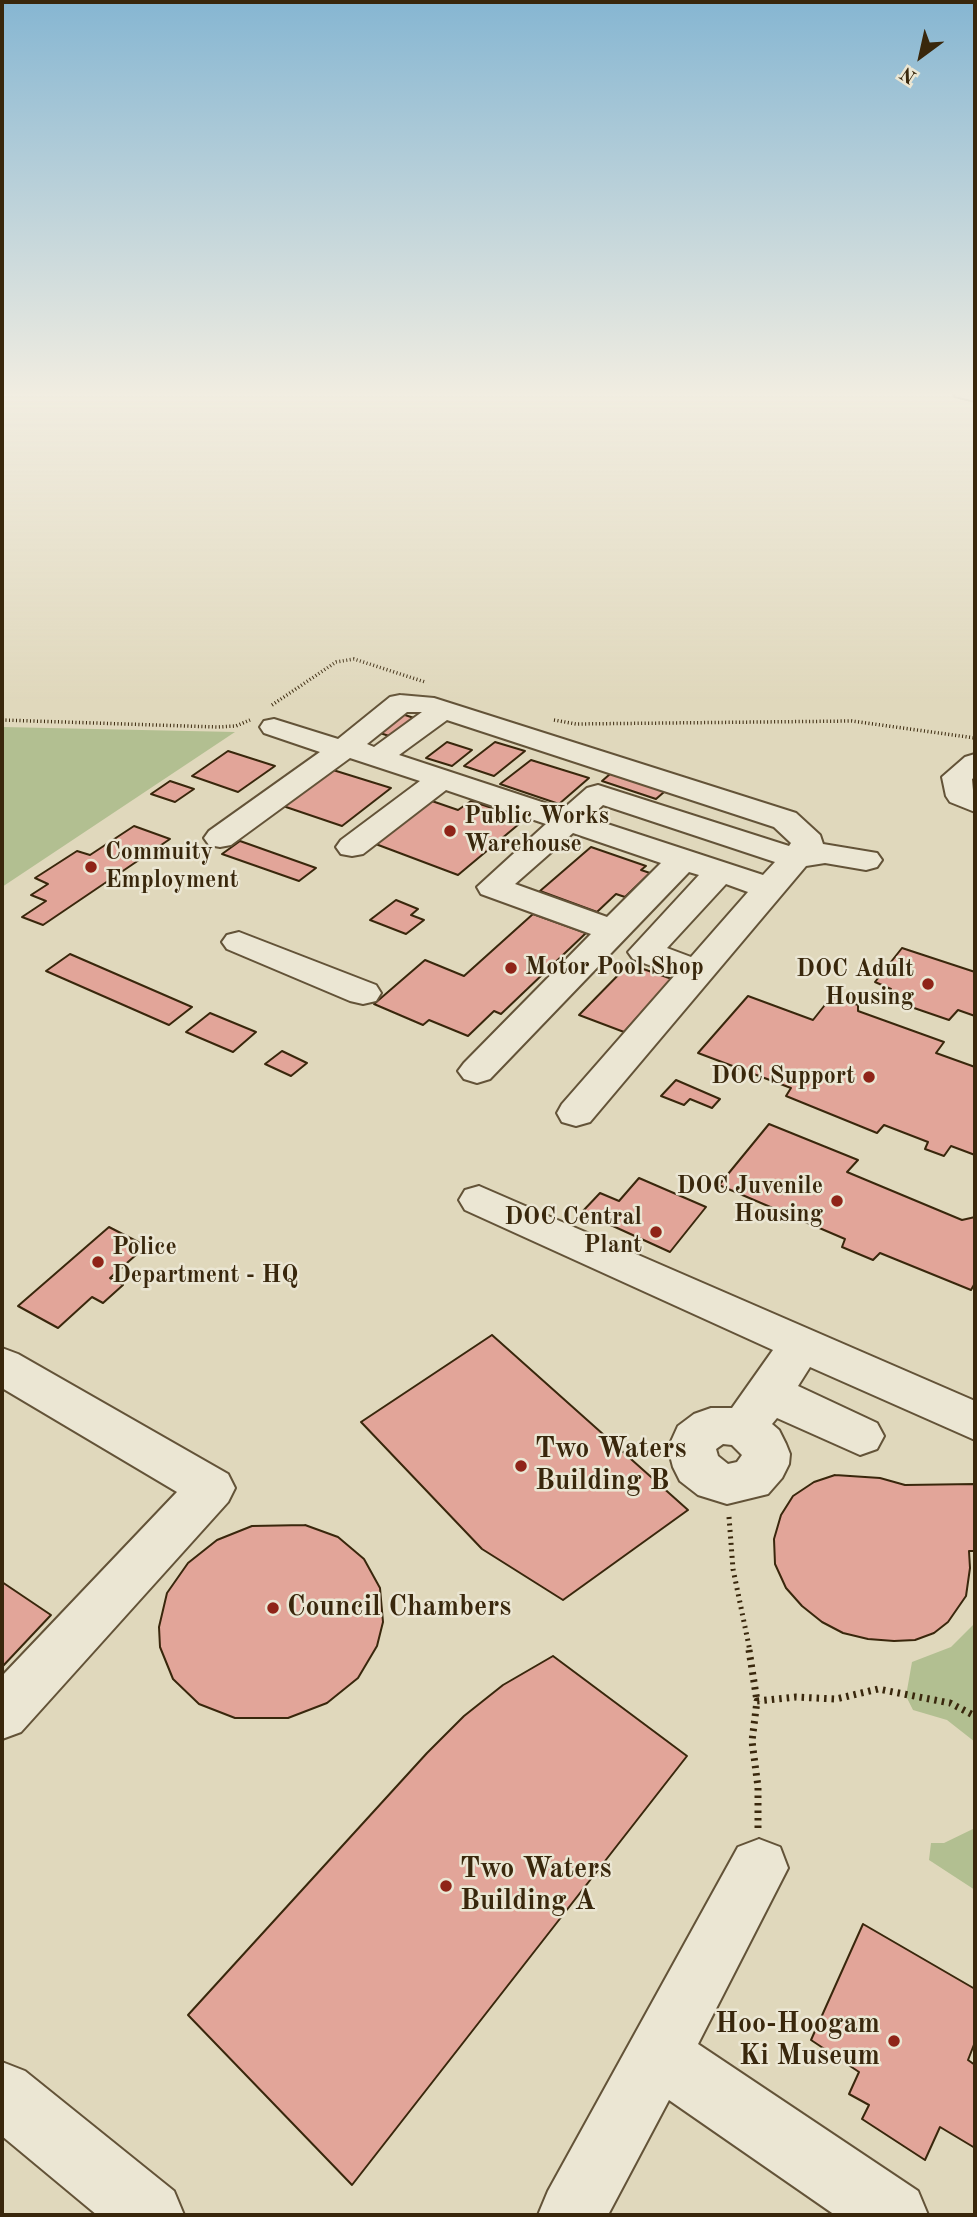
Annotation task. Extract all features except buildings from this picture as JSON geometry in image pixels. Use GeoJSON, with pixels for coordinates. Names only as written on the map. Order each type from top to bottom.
{"type":"FeatureCollection","features":[{"type":"Feature","properties":{"kind":"street"},"geometry":{"type":"LineString","coordinates":[[220,838],[343,749],[400,703],[424,704],[785,820],[809,842],[576,1113]]}},
{"type":"Feature","properties":{"kind":"street"},"geometry":{"type":"LineString","coordinates":[[378,757],[443,710]]}},
{"type":"Feature","properties":{"kind":"street"},"geometry":{"type":"LineString","coordinates":[[274,727],[378,757],[769,888]]}},
{"type":"Feature","properties":{"kind":"street"},"geometry":{"type":"LineString","coordinates":[[975,763],[957,777],[961,796],[975,803]]}},
{"type":"Feature","properties":{"kind":"street"},"geometry":{"type":"LineString","coordinates":[[352,847],[442,779]]}},
{"type":"Feature","properties":{"kind":"street"},"geometry":{"type":"LineString","coordinates":[[613,931],[493,887],[598,794],[795,858],[825,853],[866,860]]}},
{"type":"Feature","properties":{"kind":"street"},"geometry":{"type":"LineString","coordinates":[[477,1071],[683,859]]}},
{"type":"Feature","properties":{"kind":"street"},"geometry":{"type":"LineString","coordinates":[[697,971],[645,952],[720,872]]}},
{"type":"Feature","properties":{"kind":"street"},"geometry":{"type":"LineString","coordinates":[[239,942],[363,993]]}},
{"type":"Feature","properties":{"kind":"street"},"geometry":{"type":"LineString","coordinates":[[479,1199],[975,1421]]}},
{"type":"Feature","properties":{"kind":"street"},"geometry":{"type":"LineString","coordinates":[[727,1484],[705,1475],[697,1467],[692,1448],[695,1439],[711,1427],[733,1425],[756,1411],[802,1343]]}},
{"type":"Feature","properties":{"kind":"street"},"geometry":{"type":"LineString","coordinates":[[2,1366],[211,1488],[2,1714]]}},
{"type":"Feature","properties":{"kind":"street"},"geometry":{"type":"LineString","coordinates":[[756,1411],[860,1436]]}},
{"type":"Feature","properties":{"kind":"street"},"geometry":{"type":"LineString","coordinates":[[572,2215],[759,1868]]}},
{"type":"Feature","properties":{"kind":"street"},"geometry":{"type":"LineString","coordinates":[[658,2055],[894,2215]]}},
{"type":"Feature","properties":{"kind":"street"},"geometry":{"type":"LineString","coordinates":[[2,2094],[150,2215]]}},
{"type":"Feature","properties":{"kind":"path"},"geometry":{"type":"LineString","coordinates":[[727,1484],[733,1569],[744,1613],[758,1701],[752,1741],[758,1787],[759,1868]]}},
{"type":"Feature","properties":{"kind":"path"},"geometry":{"type":"LineString","coordinates":[[758,1701],[796,1697],[836,1699],[878,1689],[950,1703],[975,1716]]}},
{"type":"Feature","properties":{"kind":"green space"},"geometry":{"type":"Polygon","coordinates":[[[2,727],[235,732],[2,887],[2,727]]]}},
{"type":"Feature","properties":{"kind":"green space"},"geometry":{"type":"Polygon","coordinates":[[[975,1623],[975,1742],[947,1720],[913,1710],[906,1696],[912,1662],[951,1647],[975,1623]]]}},
{"type":"Feature","properties":{"kind":"green space"},"geometry":{"type":"Polygon","coordinates":[[[975,1828],[975,1890],[929,1860],[931,1843],[944,1843],[975,1828]]]}},
{"type":"Feature","properties":{"kind":"place","name":"Public Works Warehouse"},"geometry":{"type":"Point","coordinates":[450,831]}},
{"type":"Feature","properties":{"kind":"place","name":"Commuity Employment"},"geometry":{"type":"Point","coordinates":[91,867]}},
{"type":"Feature","properties":{"kind":"place","name":"Motor Pool Shop"},"geometry":{"type":"Point","coordinates":[511,968]}},
{"type":"Feature","properties":{"kind":"place","name":"DOC Adult Housing"},"geometry":{"type":"Point","coordinates":[928,984]}},
{"type":"Feature","properties":{"kind":"place","name":"DOC Support"},"geometry":{"type":"Point","coordinates":[869,1077]}},
{"type":"Feature","properties":{"kind":"place","name":"DOC Juvenile Housing"},"geometry":{"type":"Point","coordinates":[837,1201]}},
{"type":"Feature","properties":{"kind":"place","name":"DOC Central Plant"},"geometry":{"type":"Point","coordinates":[656,1232]}},
{"type":"Feature","properties":{"kind":"place","name":"Police Department - HQ"},"geometry":{"type":"Point","coordinates":[98,1262]}},
{"type":"Feature","properties":{"kind":"place","name":"Two Waters Building B"},"geometry":{"type":"Point","coordinates":[521,1466]}},
{"type":"Feature","properties":{"kind":"place","name":"Council Chambers"},"geometry":{"type":"Point","coordinates":[273,1608]}},
{"type":"Feature","properties":{"kind":"place","name":"Two Waters Building A"},"geometry":{"type":"Point","coordinates":[446,1886]}},
{"type":"Feature","properties":{"kind":"place","name":"Hoo-Hoogam Ki Museum"},"geometry":{"type":"Point","coordinates":[894,2041]}}]}
